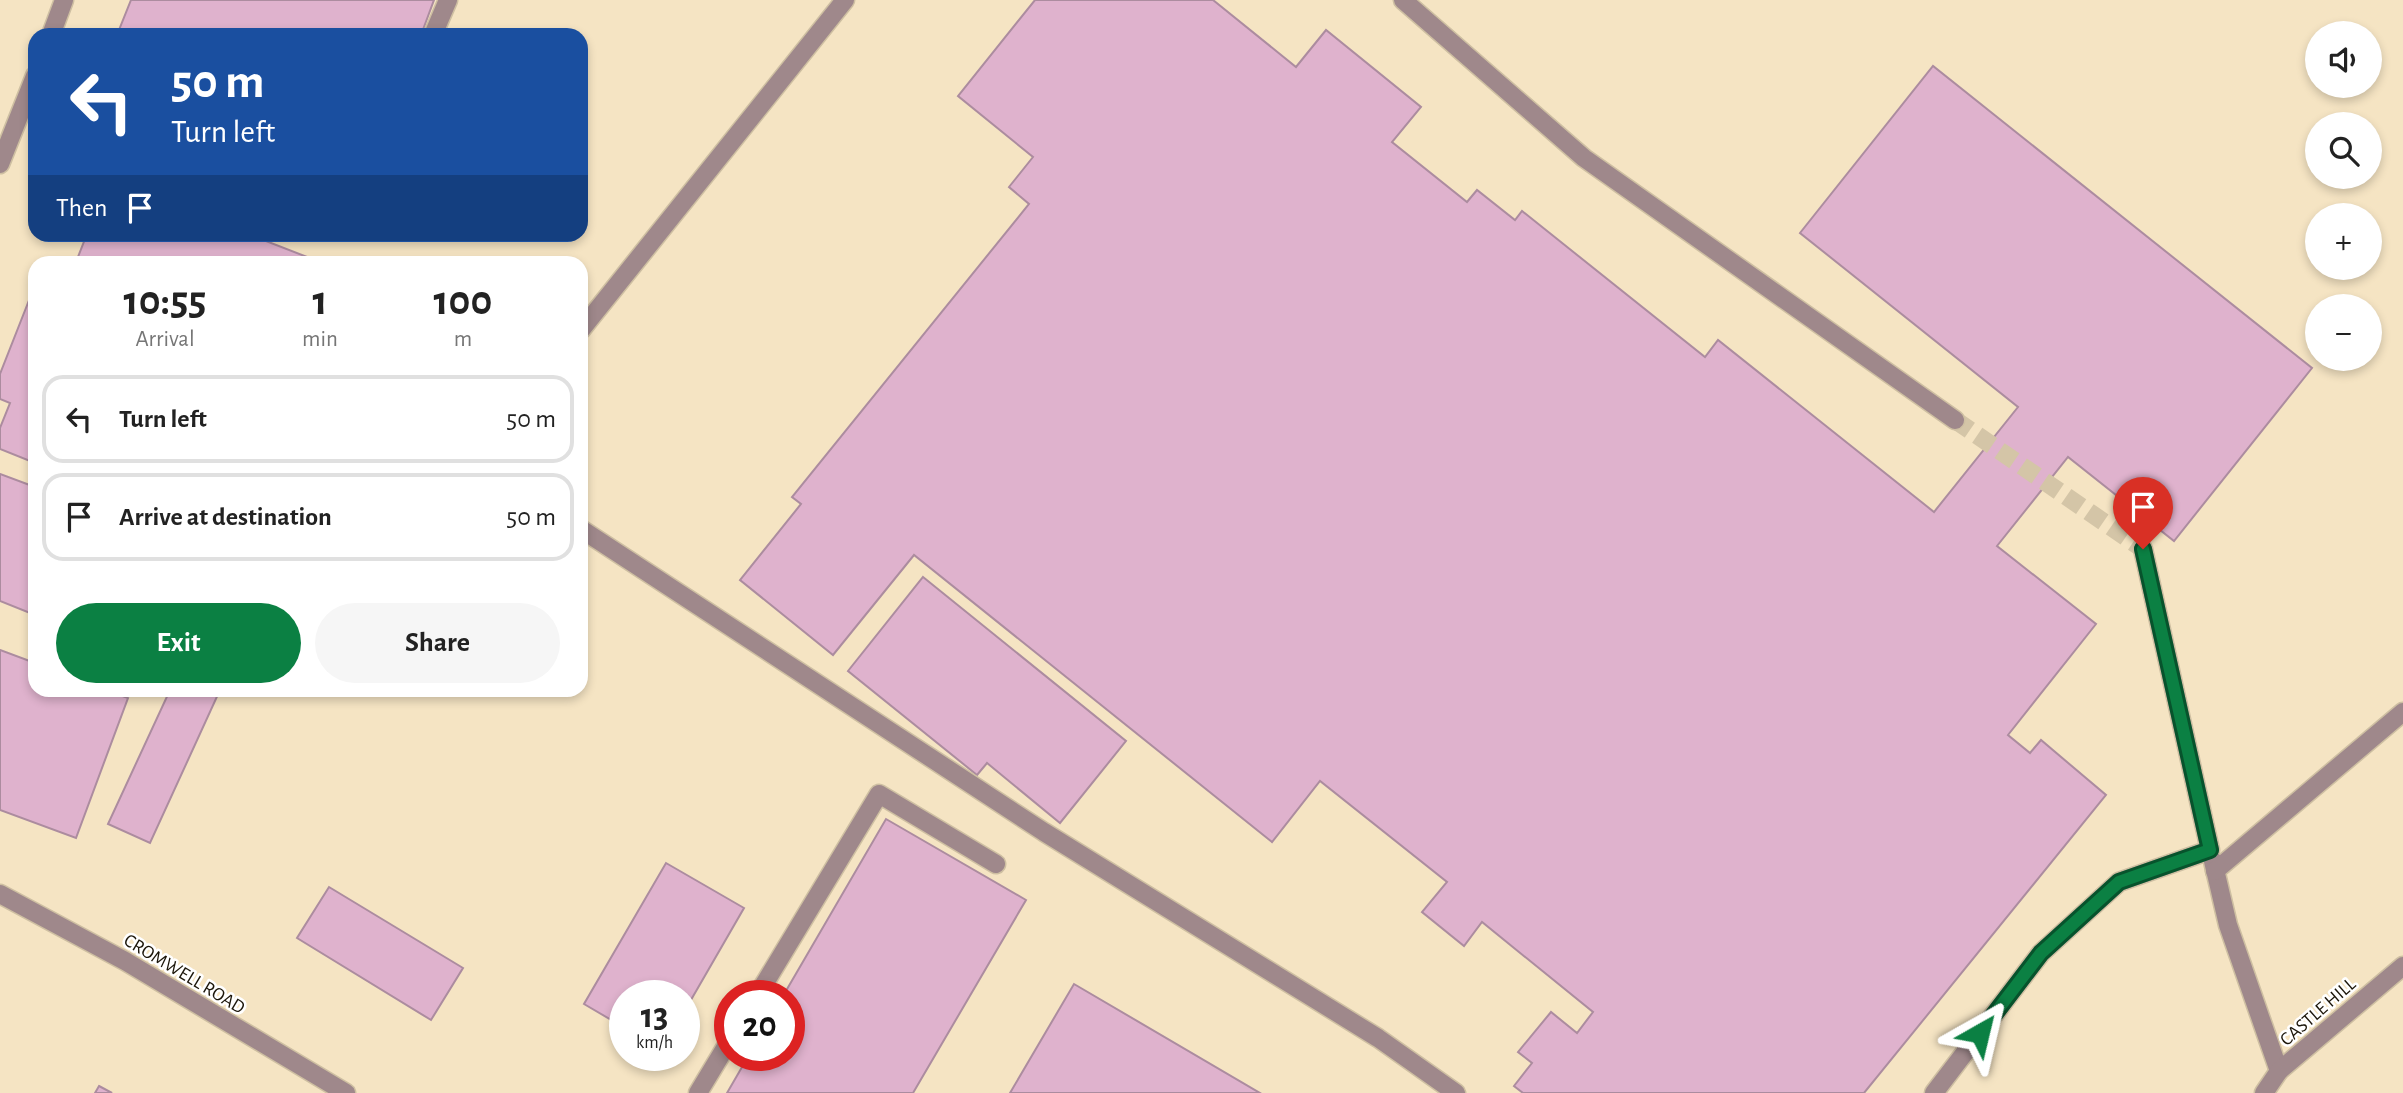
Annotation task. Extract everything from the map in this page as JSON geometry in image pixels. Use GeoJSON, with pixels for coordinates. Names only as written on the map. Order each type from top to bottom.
{"type":"FeatureCollection","features":[{"type":"Feature","properties":{"kind":"street"},"geometry":{"type":"LineString","coordinates":[[54,28],[64,0]]}},
{"type":"Feature","properties":{"kind":"street"},"geometry":{"type":"LineString","coordinates":[[436,28],[448,0]]}},
{"type":"Feature","properties":{"kind":"street"},"geometry":{"type":"LineString","coordinates":[[588,321],[845,0]]}},
{"type":"Feature","properties":{"kind":"street"},"geometry":{"type":"LineString","coordinates":[[1403,0],[1584,158],[1955,421]]}},
{"type":"Feature","properties":{"kind":"street"},"geometry":{"type":"LineString","coordinates":[[0,164],[28,94]]}},
{"type":"Feature","properties":{"kind":"street"},"geometry":{"type":"LineString","coordinates":[[588,534],[1044,832],[1378,1038],[1456,1093]]}},
{"type":"Feature","properties":{"kind":"street"},"geometry":{"type":"LineString","coordinates":[[2143,549],[2228,926],[2279,1071]]}},
{"type":"Feature","properties":{"kind":"street"},"geometry":{"type":"LineString","coordinates":[[2215,871],[2403,712]]}},
{"type":"Feature","properties":{"kind":"street"},"geometry":{"type":"LineString","coordinates":[[767,980],[879,794],[996,864]]}},
{"type":"Feature","properties":{"kind":"street"},"geometry":{"type":"LineString","coordinates":[[1934,1093],[2041,953],[2119,882],[2210,850]]}},
{"type":"Feature","properties":{"kind":"street","name":"CROMWELL ROAD"},"geometry":{"type":"LineString","coordinates":[[0,894],[125,961],[346,1093]]}},
{"type":"Feature","properties":{"kind":"street","name":"CASTLE HILL"},"geometry":{"type":"LineString","coordinates":[[2264,1093],[2279,1071],[2403,965]]}},
{"type":"Feature","properties":{"kind":"street"},"geometry":{"type":"LineString","coordinates":[[698,1093],[714,1066]]}},
{"type":"Feature","properties":{"kind":"building"},"geometry":{"type":"Polygon","coordinates":[[[131,0],[434,0],[424,28],[120,28],[131,0]]]}},
{"type":"Feature","properties":{"kind":"building"},"geometry":{"type":"Polygon","coordinates":[[[1035,0],[1213,0],[1296,67],[1326,30],[1421,107],[1392,142],[1467,202],[1477,190],[1515,220],[1522,211],[1705,357],[1718,340],[1934,512],[2018,407],[1800,233],[1933,66],[2305,362],[2305,371],[2310,371],[2174,541],[2068,457],[1997,546],[2096,624],[2008,735],[2030,753],[2041,740],[2106,795],[1864,1093],[1523,1093],[1514,1086],[1532,1063],[1518,1052],[1551,1012],[1577,1033],[1593,1012],[1482,922],[1464,946],[1422,912],[1447,882],[1320,781],[1272,842],[914,555],[833,655],[740,580],[801,504],[792,497],[1029,204],[1009,187],[1033,157],[958,96],[1035,0]]]}},
{"type":"Feature","properties":{"kind":"building"},"geometry":{"type":"Polygon","coordinates":[[[84,242],[269,242],[305,256],[78,256],[84,242]]]}},
{"type":"Feature","properties":{"kind":"building"},"geometry":{"type":"Polygon","coordinates":[[[28,303],[28,460],[0,449],[0,428],[10,403],[0,399],[0,374],[28,303]]]}},
{"type":"Feature","properties":{"kind":"building"},"geometry":{"type":"Polygon","coordinates":[[[0,474],[28,484],[28,612],[0,601],[0,474]]]}},
{"type":"Feature","properties":{"kind":"building"},"geometry":{"type":"Polygon","coordinates":[[[923,577],[1126,741],[1060,823],[987,763],[977,775],[848,671],[923,577]]]}},
{"type":"Feature","properties":{"kind":"building"},"geometry":{"type":"Polygon","coordinates":[[[0,650],[28,660],[28,697],[128,698],[76,838],[0,810],[0,650]]]}},
{"type":"Feature","properties":{"kind":"building"},"geometry":{"type":"Polygon","coordinates":[[[167,697],[217,697],[150,843],[108,824],[167,697]]]}},
{"type":"Feature","properties":{"kind":"building"},"geometry":{"type":"Polygon","coordinates":[[[886,819],[1026,900],[913,1093],[727,1093],[740,1071],[805,1071],[805,980],[792,980],[886,819]]]}},
{"type":"Feature","properties":{"kind":"building"},"geometry":{"type":"Polygon","coordinates":[[[666,863],[744,908],[700,984],[700,980],[609,980],[609,1019],[584,1004],[666,863]]]}},
{"type":"Feature","properties":{"kind":"building"},"geometry":{"type":"Polygon","coordinates":[[[329,887],[463,968],[431,1020],[297,938],[329,887]]]}},
{"type":"Feature","properties":{"kind":"building"},"geometry":{"type":"Polygon","coordinates":[[[1074,984],[1260,1093],[1010,1093],[1074,984]]]}},
{"type":"Feature","properties":{"kind":"building"},"geometry":{"type":"Polygon","coordinates":[[[99,1086],[112,1093],[95,1093],[99,1086]]]}},
{"type":"Feature","properties":{"kind":"tunnel"},"geometry":{"type":"LineString","coordinates":[[1955,420],[2143,549]]}},
{"type":"Feature","properties":{"kind":"route"},"geometry":{"type":"LineString","coordinates":[[1980,1033],[2041,953],[2119,882],[2210,850],[2143,549]]}}]}
